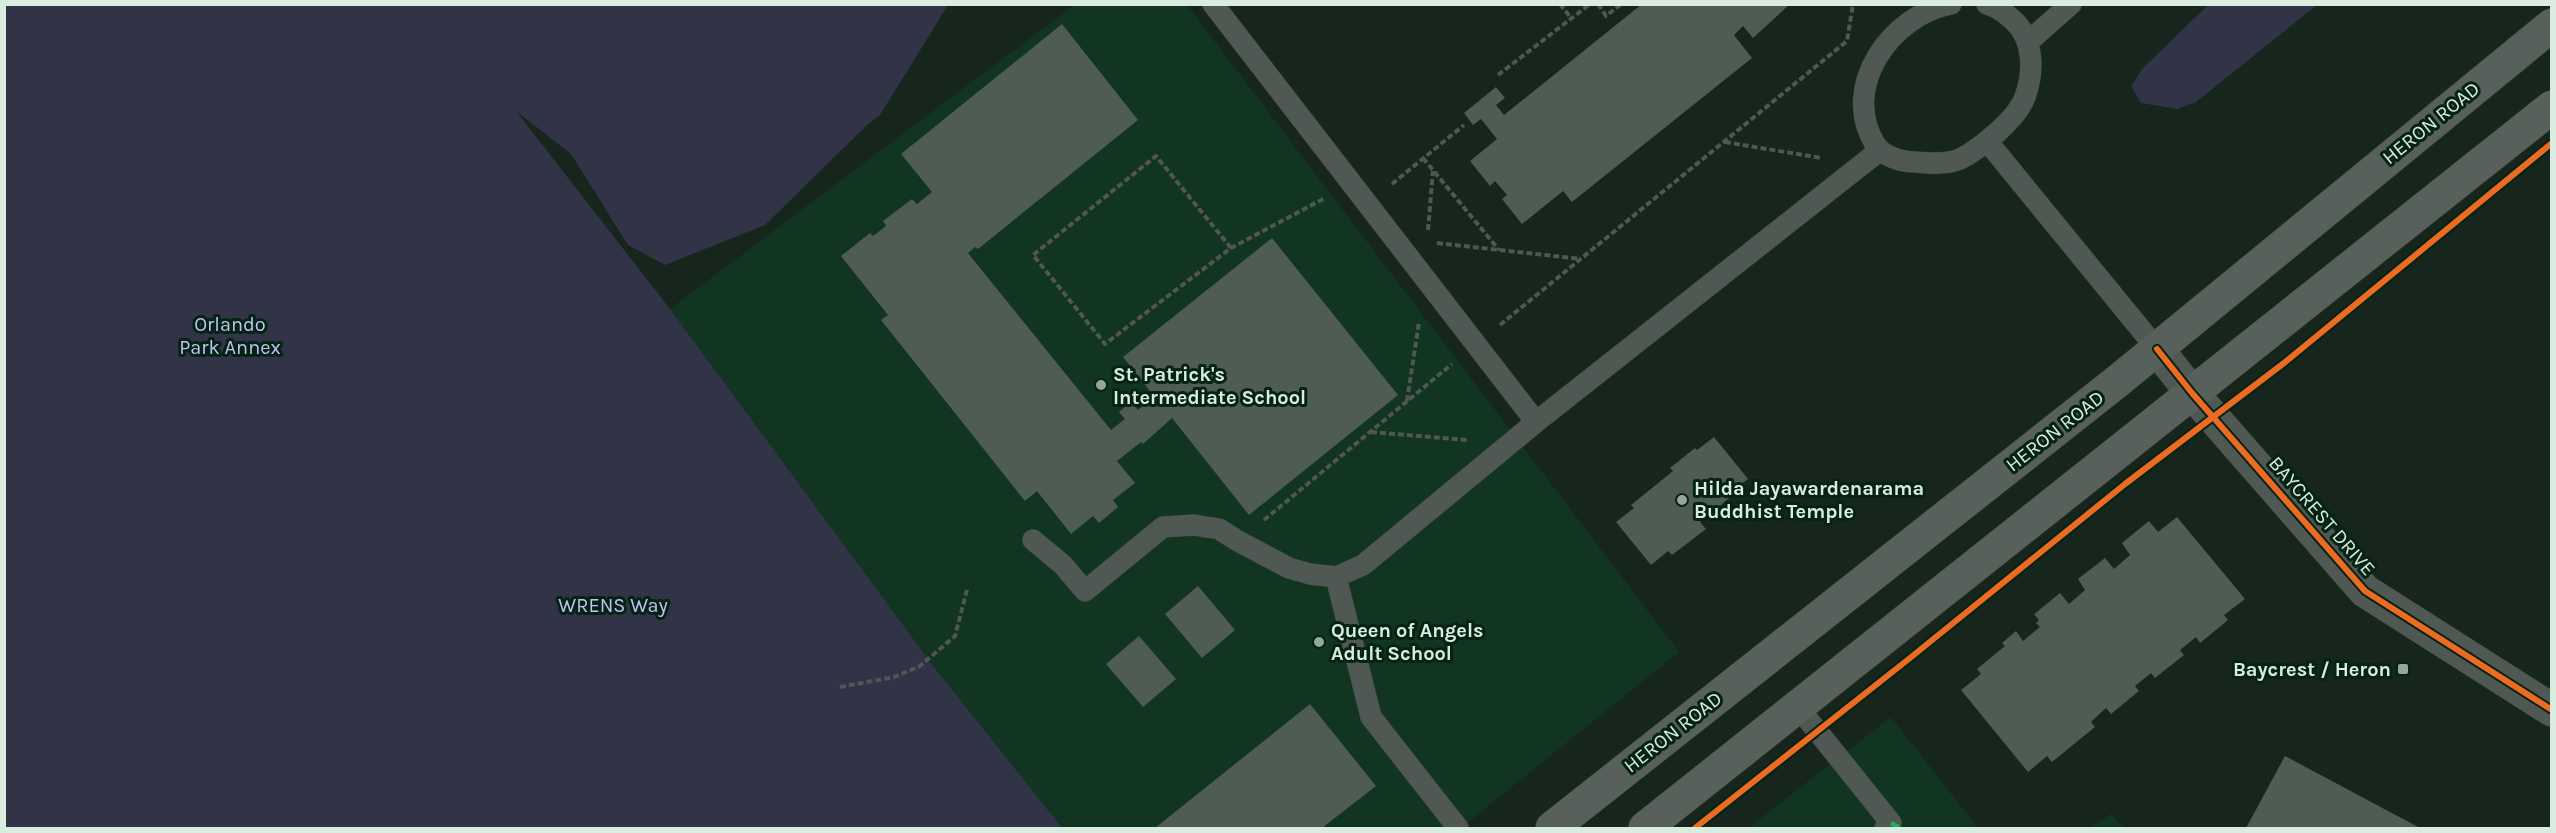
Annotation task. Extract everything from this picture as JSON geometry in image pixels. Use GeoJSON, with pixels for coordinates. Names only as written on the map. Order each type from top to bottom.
{"type":"FeatureCollection","features":[{"type":"Feature","properties":{"kind":"main road","name":"HERON ROAD"},"geometry":{"type":"LineString","coordinates":[[1552,828],[2157,349],[2552,25]]}},
{"type":"Feature","properties":{"kind":"main road"},"geometry":{"type":"LineString","coordinates":[[1645,828],[2552,107]]}},
{"type":"Feature","properties":{"kind":"street","name":"BAYCREST DRIVE"},"geometry":{"type":"LineString","coordinates":[[2157,349],[2365,591],[2552,710]]}},
{"type":"Feature","properties":{"kind":"lane"},"geometry":{"type":"LineString","coordinates":[[1213,4],[1536,422]]}},
{"type":"Feature","properties":{"kind":"lane"},"geometry":{"type":"LineString","coordinates":[[1951,4],[1922,14],[1900,30],[1879,52],[1868,75],[1864,98],[1864,119],[1869,135],[1879,151],[1911,162],[1932,163],[1958,160],[1987,141],[2014,115],[2025,98],[2031,58],[2029,41],[2018,26],[2003,12],[1987,4]]}},
{"type":"Feature","properties":{"kind":"lane"},"geometry":{"type":"LineString","coordinates":[[2029,41],[2071,4]]}},
{"type":"Feature","properties":{"kind":"lane"},"geometry":{"type":"LineString","coordinates":[[1987,141],[2157,349]]}},
{"type":"Feature","properties":{"kind":"lane"},"geometry":{"type":"LineString","coordinates":[[1033,540],[1064,565],[1085,591],[1162,527],[1194,525],[1219,529],[1289,567],[1310,574],[1336,577],[1363,565],[1536,422],[1879,151]]}},
{"type":"Feature","properties":{"kind":"lane"},"geometry":{"type":"LineString","coordinates":[[1336,577],[1371,717],[1458,828]]}},
{"type":"Feature","properties":{"kind":"lane"},"geometry":{"type":"LineString","coordinates":[[1798,707],[1891,824],[1885,828]]}},
{"type":"Feature","properties":{"kind":"path"},"geometry":{"type":"LineString","coordinates":[[1560,4],[1571,18]]}},
{"type":"Feature","properties":{"kind":"path"},"geometry":{"type":"LineString","coordinates":[[1498,75],[1590,4]]}},
{"type":"Feature","properties":{"kind":"path"},"geometry":{"type":"LineString","coordinates":[[1598,4],[1606,16],[1621,4]]}},
{"type":"Feature","properties":{"kind":"path"},"geometry":{"type":"LineString","coordinates":[[1494,330],[1847,41],[1853,4]]}},
{"type":"Feature","properties":{"kind":"path"},"geometry":{"type":"LineString","coordinates":[[1368,203],[1464,125]]}},
{"type":"Feature","properties":{"kind":"path"},"geometry":{"type":"LineString","coordinates":[[1724,142],[1822,159],[1841,182]]}},
{"type":"Feature","properties":{"kind":"path"},"geometry":{"type":"LineString","coordinates":[[1231,248],[1156,156],[1033,255],[1105,344],[1231,248],[1353,184]]}},
{"type":"Feature","properties":{"kind":"path"},"geometry":{"type":"LineString","coordinates":[[1423,158],[1500,250]]}},
{"type":"Feature","properties":{"kind":"path"},"geometry":{"type":"LineString","coordinates":[[1433,171],[1427,241],[1581,259]]}},
{"type":"Feature","properties":{"kind":"path"},"geometry":{"type":"LineString","coordinates":[[1407,401],[1420,314]]}},
{"type":"Feature","properties":{"kind":"path"},"geometry":{"type":"LineString","coordinates":[[1238,541],[1458,360]]}},
{"type":"Feature","properties":{"kind":"path"},"geometry":{"type":"LineString","coordinates":[[1370,432],[1465,438],[1494,459]]}},
{"type":"Feature","properties":{"kind":"path"},"geometry":{"type":"LineString","coordinates":[[840,687],[894,677],[920,666],[955,636],[967,590]]}},
{"type":"Feature","properties":{"kind":"shaded area","name":"St. Patrick's Intermediate School"},"geometry":{"type":"Polygon","coordinates":[[[1074,5],[1187,5],[1679,652],[1461,828],[1061,828],[934,667],[670,309],[1074,5]]]}},
{"type":"Feature","properties":{"kind":"shaded area"},"geometry":{"type":"Polygon","coordinates":[[[1891,717],[1978,828],[1748,828],[1891,717]]]}},
{"type":"Feature","properties":{"kind":"shaded area"},"geometry":{"type":"Polygon","coordinates":[[[2111,814],[2124,828],[2090,828],[2111,814]]]}},
{"type":"Feature","properties":{"kind":"green space"},"geometry":{"type":"Polygon","coordinates":[[[5,4],[948,5],[880,115],[765,225],[665,265],[628,245],[571,154],[516,111],[670,309],[934,667],[1062,828],[5,828],[5,4]]]}},
{"type":"Feature","properties":{"kind":"green space"},"geometry":{"type":"Polygon","coordinates":[[[2208,5],[2317,5],[2196,102],[2177,109],[2141,103],[2131,86],[2142,69],[2208,5]]]}},
{"type":"Feature","properties":{"kind":"building"},"geometry":{"type":"Polygon","coordinates":[[[1642,4],[1790,4],[1753,38],[1743,26],[1734,35],[1752,58],[1572,202],[1563,191],[1522,224],[1502,199],[1507,195],[1495,181],[1490,186],[1470,161],[1497,139],[1481,119],[1473,125],[1464,113],[1496,87],[1505,98],[1496,105],[1504,115],[1642,4]]]}},
{"type":"Feature","properties":{"kind":"building"},"geometry":{"type":"Polygon","coordinates":[[[1062,24],[1138,120],[978,249],[975,247],[968,253],[1111,430],[1125,419],[1119,412],[1131,402],[1138,410],[1154,396],[1123,357],[1272,238],[1398,395],[1249,515],[1172,418],[1143,444],[1141,442],[1117,461],[1135,483],[1113,500],[1118,507],[1099,523],[1093,516],[1071,534],[1037,491],[1025,501],[881,320],[888,315],[841,256],[870,233],[873,236],[886,226],[883,221],[912,199],[917,204],[932,192],[901,154],[1062,24]]]}},
{"type":"Feature","properties":{"kind":"building","name":"Hilda Jayawardenarama Buddhist Temple"},"geometry":{"type":"Polygon","coordinates":[[[1714,437],[1748,479],[1731,492],[1733,495],[1700,522],[1706,529],[1672,555],[1668,551],[1651,565],[1616,522],[1634,508],[1631,505],[1673,471],[1670,468],[1695,448],[1697,450],[1714,437]]]}},
{"type":"Feature","properties":{"kind":"building"},"geometry":{"type":"Polygon","coordinates":[[[2177,517],[2245,599],[2224,615],[2228,620],[2200,643],[2196,637],[2180,650],[2184,655],[2155,678],[2151,673],[2135,686],[2139,691],[2111,714],[2106,708],[2091,722],[2095,727],[2052,762],[2047,756],[2028,772],[1961,690],[1981,674],[1977,669],[2005,646],[2002,643],[2016,631],[2023,641],[2040,627],[2036,623],[2039,620],[2034,614],[2060,593],[2069,604],[2085,590],[2078,579],[2105,558],[2114,569],[2130,555],[2122,543],[2149,521],[2158,532],[2177,517]]]}},
{"type":"Feature","properties":{"kind":"building"},"geometry":{"type":"Polygon","coordinates":[[[1198,586],[1235,630],[1202,658],[1165,614],[1198,586]]]}},
{"type":"Feature","properties":{"kind":"building"},"geometry":{"type":"Polygon","coordinates":[[[1139,636],[1176,679],[1143,707],[1106,664],[1139,636]]]}},
{"type":"Feature","properties":{"kind":"building"},"geometry":{"type":"Polygon","coordinates":[[[1310,704],[1376,786],[1322,828],[1155,828],[1310,704]]]}},
{"type":"Feature","properties":{"kind":"building"},"geometry":{"type":"Polygon","coordinates":[[[2285,756],[2420,828],[2246,828],[2285,756]]]}},
{"type":"Feature","properties":{"kind":"marked path"},"geometry":{"type":"LineString","coordinates":[[1891,823],[1900,828]]}},
{"type":"Feature","properties":{"kind":"cycle path"},"geometry":{"type":"LineString","coordinates":[[1695,828],[2125,484],[2284,363],[2552,143]]}},
{"type":"Feature","properties":{"kind":"cycle path"},"geometry":{"type":"LineString","coordinates":[[2157,349],[2192,393],[2365,591],[2552,710]]}},
{"type":"Feature","properties":{"kind":"place","name":"St. Patrick's Intermediate School"},"geometry":{"type":"Point","coordinates":[1101,385]}},
{"type":"Feature","properties":{"kind":"place","name":"Hilda Jayawardenarama Buddhist Temple"},"geometry":{"type":"Point","coordinates":[1682,500]}},
{"type":"Feature","properties":{"kind":"place","name":"Queen of Angels Adult School"},"geometry":{"type":"Point","coordinates":[1319,642]}},
{"type":"Feature","properties":{"kind":"place","name":"Baycrest / Heron"},"geometry":{"type":"Point","coordinates":[2403,669]}},
{"type":"Feature","properties":{"kind":"park label","name":"Orlando Park Annex"},"geometry":{"type":"Point","coordinates":[230,336]}},
{"type":"Feature","properties":{"kind":"park label","name":"WRENS Way"},"geometry":{"type":"Point","coordinates":[613,605]}}]}
